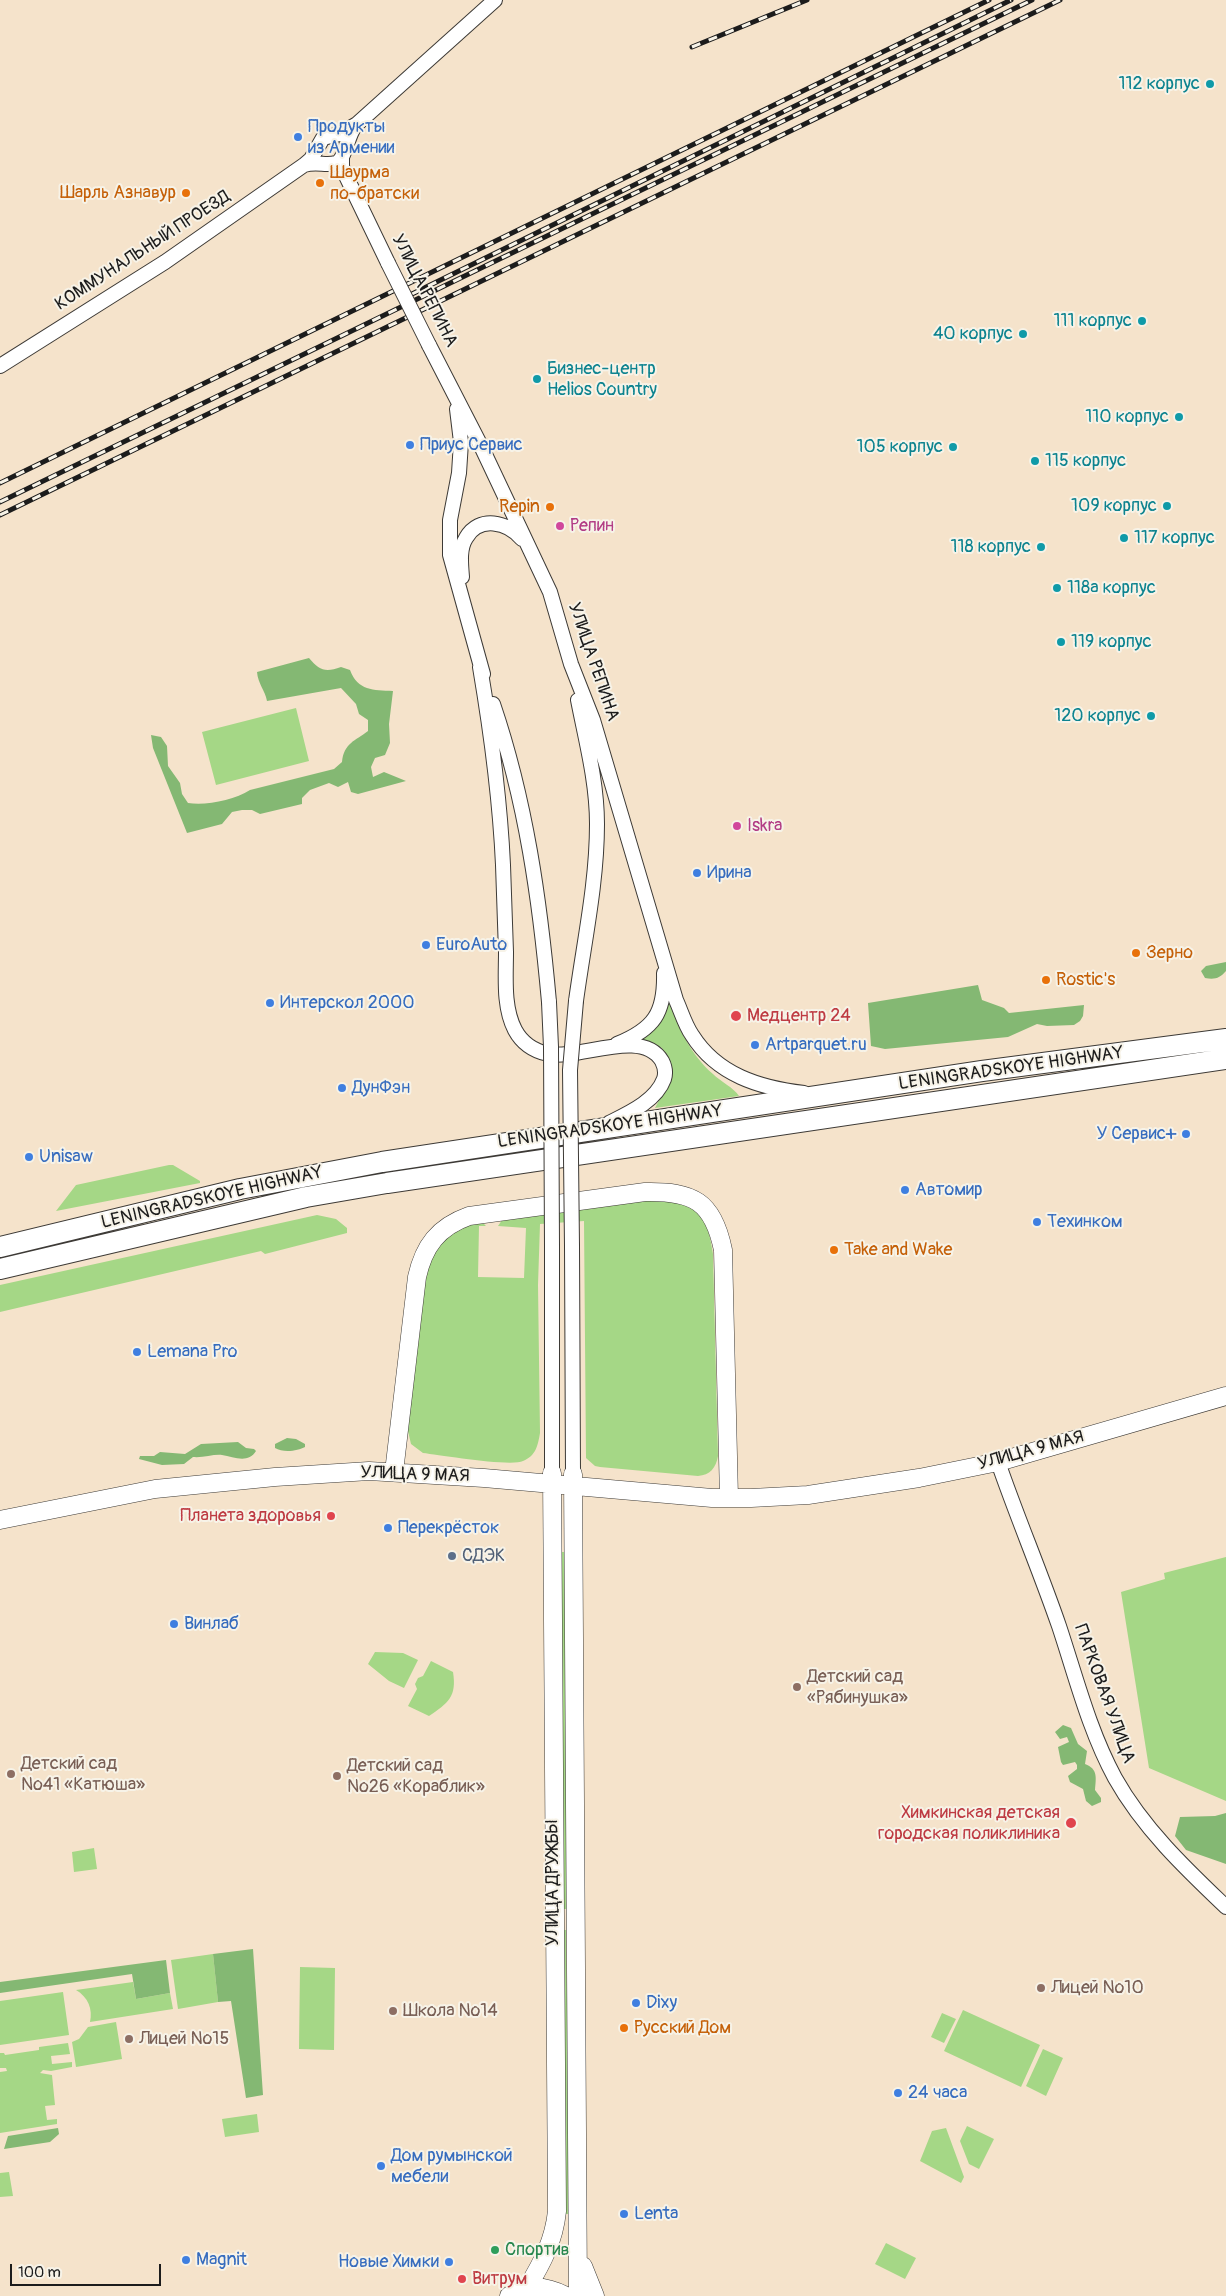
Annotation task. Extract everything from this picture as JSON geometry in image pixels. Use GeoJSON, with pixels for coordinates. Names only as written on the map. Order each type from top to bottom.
{"type":"FeatureCollection","features":[{"type":"Feature","properties":{"kind":"highway","name":"LENINGRADSKOYE HIGHWAY"},"geometry":{"type":"LineString","coordinates":[[0,1247],[294,1178],[382,1162],[982,1071],[1226,1039]]}},
{"type":"Feature","properties":{"kind":"highway","name":"LENINGRADSKOYE HIGHWAY"},"geometry":{"type":"LineString","coordinates":[[0,1269],[306,1197],[387,1182],[1226,1060]]}},
{"type":"Feature","properties":{"kind":"main road"},"geometry":{"type":"LineString","coordinates":[[395,1466],[417,1277],[425,1252],[441,1230],[452,1222],[468,1216],[645,1192],[670,1192],[691,1197],[701,1203],[710,1213],[719,1230],[723,1250],[728,1492]]}},
{"type":"Feature","properties":{"kind":"main road","name":"УЛИЦА 9 МАЯ"},"geometry":{"type":"LineString","coordinates":[[0,1508],[154,1478],[326,1462],[791,1496],[919,1478],[998,1462],[1226,1396]]}},
{"type":"Feature","properties":{"kind":"main road","name":"УЛИЦА 9 МАЯ"},"geometry":{"type":"LineString","coordinates":[[0,1520],[155,1489],[275,1477],[369,1471],[395,1466]]}},
{"type":"Feature","properties":{"kind":"main road","name":"УЛИЦА ДРУЖБЫ"},"geometry":{"type":"LineString","coordinates":[[527,2288],[546,2255],[552,2239],[557,2211],[552,1478]]}},
{"type":"Feature","properties":{"kind":"main road","name":"УЛИЦА ДРУЖБЫ"},"geometry":{"type":"LineString","coordinates":[[573,1480],[578,2296]]}},
{"type":"Feature","properties":{"kind":"main road"},"geometry":{"type":"LineString","coordinates":[[578,2248],[588,2284],[595,2296]]}},
{"type":"Feature","properties":{"kind":"main road"},"geometry":{"type":"LineString","coordinates":[[509,2296],[527,2288],[541,2287],[555,2290],[566,2296]]}},
{"type":"Feature","properties":{"kind":"street"},"geometry":{"type":"LineString","coordinates":[[336,159],[318,154],[318,145],[323,138],[348,130],[357,124],[495,0]]}},
{"type":"Feature","properties":{"kind":"street"},"geometry":{"type":"LineString","coordinates":[[336,159],[357,124]]}},
{"type":"Feature","properties":{"kind":"street","name":"УЛИЦА РЕПИНА"},"geometry":{"type":"LineString","coordinates":[[331,136],[339,138],[336,159],[340,170],[347,178],[430,344],[533,553],[550,592],[571,664],[593,720],[676,1000],[691,1034],[715,1062],[732,1074],[754,1084],[780,1090],[827,1095]]}},
{"type":"Feature","properties":{"kind":"street","name":"КОММУНАЛЬНЫЙ ПРОЕЗД"},"geometry":{"type":"LineString","coordinates":[[0,366],[166,262],[304,165],[311,159],[318,145]]}},
{"type":"Feature","properties":{"kind":"street"},"geometry":{"type":"LineString","coordinates":[[304,165],[336,159]]}},
{"type":"Feature","properties":{"kind":"street"},"geometry":{"type":"LineString","coordinates":[[452,392],[461,442],[459,473],[450,520],[450,555],[480,667],[502,731],[519,791],[534,871],[549,1002],[551,1047],[552,1478]]}},
{"type":"Feature","properties":{"kind":"street"},"geometry":{"type":"LineString","coordinates":[[465,612],[460,561],[465,539],[471,532],[486,524],[506,525],[514,530],[533,553]]}},
{"type":"Feature","properties":{"kind":"street"},"geometry":{"type":"LineString","coordinates":[[571,664],[595,787],[597,823],[592,891],[576,1001],[570,1070],[573,1480]]}},
{"type":"Feature","properties":{"kind":"street"},"geometry":{"type":"LineString","coordinates":[[480,667],[493,744],[503,863],[509,1014],[521,1039],[537,1050],[568,1055],[612,1046],[641,1033],[656,1018],[663,999],[664,959]]}},
{"type":"Feature","properties":{"kind":"street"},"geometry":{"type":"LineString","coordinates":[[591,1131],[628,1114],[647,1101],[664,1080],[666,1072],[654,1052],[638,1047],[612,1046]]}},
{"type":"Feature","properties":{"kind":"street","name":"ПАРКОВАЯ УЛИЦА"},"geometry":{"type":"LineString","coordinates":[[998,1462],[1041,1576],[1086,1710],[1116,1779],[1142,1818],[1166,1847],[1226,1907]]}},
{"type":"Feature","properties":{"kind":"green space"},"geometry":{"type":"Polygon","coordinates":[[[309,658],[319,668],[331,670],[341,667],[350,670],[357,682],[367,688],[393,691],[389,724],[390,743],[385,755],[375,758],[371,767],[373,777],[384,772],[406,781],[358,794],[351,792],[348,782],[338,787],[329,783],[310,790],[302,798],[302,804],[260,814],[252,810],[232,812],[222,824],[187,833],[153,748],[151,735],[161,737],[167,746],[168,766],[180,783],[182,794],[188,803],[203,804],[228,799],[250,790],[334,769],[342,762],[348,746],[368,731],[368,720],[359,714],[356,704],[341,688],[267,701],[257,672],[309,658]]]}},
{"type":"Feature","properties":{"kind":"green space"},"geometry":{"type":"Polygon","coordinates":[[[296,708],[309,761],[216,785],[202,732],[296,708]]]}},
{"type":"Feature","properties":{"kind":"green space"},"geometry":{"type":"Polygon","coordinates":[[[1226,962],[1226,971],[1217,978],[1205,978],[1201,971],[1206,966],[1226,962]]]}},
{"type":"Feature","properties":{"kind":"green space"},"geometry":{"type":"Polygon","coordinates":[[[978,985],[982,1000],[1004,1008],[1009,1013],[1084,1005],[1083,1016],[1074,1025],[1047,1026],[1037,1024],[1008,1037],[885,1049],[871,1046],[868,1003],[978,985]]]}},
{"type":"Feature","properties":{"kind":"green space"},"geometry":{"type":"Polygon","coordinates":[[[669,1003],[687,1042],[698,1059],[739,1096],[655,1108],[668,1083],[670,1064],[662,1048],[640,1039],[663,1015],[669,1003]]]}},
{"type":"Feature","properties":{"kind":"green space"},"geometry":{"type":"Polygon","coordinates":[[[173,1165],[200,1181],[200,1183],[56,1211],[76,1185],[173,1165]]]}},
{"type":"Feature","properties":{"kind":"green space"},"geometry":{"type":"Polygon","coordinates":[[[658,1198],[683,1204],[699,1213],[708,1229],[711,1240],[713,1254],[718,1456],[712,1470],[698,1476],[600,1467],[595,1466],[586,1458],[584,1221],[540,1224],[538,1285],[540,1433],[534,1453],[523,1461],[491,1462],[423,1453],[411,1444],[407,1427],[423,1282],[434,1247],[463,1225],[483,1223],[486,1226],[479,1226],[478,1277],[524,1278],[526,1228],[498,1226],[504,1217],[658,1198]]]}},
{"type":"Feature","properties":{"kind":"green space"},"geometry":{"type":"Polygon","coordinates":[[[317,1215],[336,1219],[347,1228],[347,1233],[265,1254],[261,1251],[0,1312],[0,1285],[317,1215]]]}},
{"type":"Feature","properties":{"kind":"green space"},"geometry":{"type":"Polygon","coordinates":[[[287,1438],[296,1439],[305,1444],[305,1447],[290,1451],[282,1451],[275,1448],[275,1444],[287,1438]]]}},
{"type":"Feature","properties":{"kind":"green space"},"geometry":{"type":"Polygon","coordinates":[[[238,1442],[246,1448],[256,1451],[245,1459],[222,1455],[193,1457],[184,1464],[162,1465],[139,1459],[140,1456],[154,1456],[160,1452],[185,1454],[201,1444],[238,1442]]]}},
{"type":"Feature","properties":{"kind":"green space"},"geometry":{"type":"Polygon","coordinates":[[[561,1552],[565,1552],[567,1909],[562,1909],[561,1552]]]}},
{"type":"Feature","properties":{"kind":"green space"},"geometry":{"type":"Polygon","coordinates":[[[1226,1557],[1226,1801],[1149,1768],[1121,1592],[1165,1579],[1164,1573],[1226,1557]]]}},
{"type":"Feature","properties":{"kind":"green space"},"geometry":{"type":"Polygon","coordinates":[[[375,1652],[403,1653],[418,1660],[404,1688],[389,1681],[368,1664],[375,1652]]]}},
{"type":"Feature","properties":{"kind":"green space"},"geometry":{"type":"Polygon","coordinates":[[[431,1661],[453,1672],[454,1688],[446,1703],[429,1716],[408,1706],[417,1689],[415,1684],[418,1678],[423,1676],[431,1661]]]}},
{"type":"Feature","properties":{"kind":"green space"},"geometry":{"type":"Polygon","coordinates":[[[1063,1725],[1071,1728],[1078,1744],[1087,1751],[1085,1764],[1094,1771],[1095,1790],[1101,1798],[1101,1802],[1092,1806],[1086,1801],[1083,1789],[1070,1782],[1068,1776],[1077,1769],[1075,1762],[1063,1765],[1061,1762],[1058,1747],[1069,1742],[1067,1737],[1060,1739],[1055,1732],[1063,1725]]]}},
{"type":"Feature","properties":{"kind":"green space"},"geometry":{"type":"Polygon","coordinates":[[[1226,1813],[1226,1864],[1186,1850],[1175,1836],[1180,1817],[1215,1816],[1226,1813]]]}},
{"type":"Feature","properties":{"kind":"green space"},"geometry":{"type":"Polygon","coordinates":[[[94,1848],[97,1869],[74,1872],[72,1852],[94,1848]]]}},
{"type":"Feature","properties":{"kind":"green space"},"geometry":{"type":"Polygon","coordinates":[[[562,1930],[566,1930],[570,2214],[566,2214],[562,1930]]]}},
{"type":"Feature","properties":{"kind":"green space"},"geometry":{"type":"Polygon","coordinates":[[[253,1949],[263,2095],[246,2098],[231,2001],[218,2002],[213,1954],[253,1949]]]}},
{"type":"Feature","properties":{"kind":"green space"},"geometry":{"type":"Polygon","coordinates":[[[213,1954],[218,2002],[178,2009],[171,1960],[213,1954]]]}},
{"type":"Feature","properties":{"kind":"green space"},"geometry":{"type":"Polygon","coordinates":[[[166,1960],[170,1993],[136,1999],[132,1974],[0,1993],[0,1982],[166,1960]]]}},
{"type":"Feature","properties":{"kind":"green space"},"geometry":{"type":"Polygon","coordinates":[[[300,1967],[335,1968],[334,2050],[299,2049],[300,1967]]]}},
{"type":"Feature","properties":{"kind":"green space"},"geometry":{"type":"Polygon","coordinates":[[[133,1982],[136,1999],[170,1993],[173,2009],[90,2022],[91,2012],[89,2004],[84,1996],[76,1990],[133,1982]]]}},
{"type":"Feature","properties":{"kind":"green space"},"geometry":{"type":"Polygon","coordinates":[[[63,1992],[69,2035],[0,2045],[0,2001],[63,1992]]]}},
{"type":"Feature","properties":{"kind":"green space"},"geometry":{"type":"Polygon","coordinates":[[[963,2010],[1040,2045],[1021,2087],[944,2051],[963,2010]]]}},
{"type":"Feature","properties":{"kind":"green space"},"geometry":{"type":"Polygon","coordinates":[[[942,2013],[956,2019],[944,2043],[931,2037],[942,2013]]]}},
{"type":"Feature","properties":{"kind":"green space"},"geometry":{"type":"Polygon","coordinates":[[[116,2022],[122,2059],[76,2067],[72,2042],[79,2039],[88,2027],[116,2022]]]}},
{"type":"Feature","properties":{"kind":"green space"},"geometry":{"type":"Polygon","coordinates":[[[68,2043],[70,2054],[51,2056],[52,2064],[72,2062],[72,2067],[51,2071],[43,2070],[40,2073],[52,2075],[55,2105],[45,2106],[47,2120],[57,2119],[57,2124],[0,2133],[0,2072],[7,2071],[6,2068],[0,2068],[0,2053],[5,2055],[39,2050],[39,2047],[68,2043]]]}},
{"type":"Feature","properties":{"kind":"green space"},"geometry":{"type":"Polygon","coordinates":[[[1043,2049],[1063,2058],[1046,2096],[1026,2086],[1043,2049]]]}},
{"type":"Feature","properties":{"kind":"green space"},"geometry":{"type":"Polygon","coordinates":[[[257,2114],[259,2132],[225,2137],[222,2119],[257,2114]]]}},
{"type":"Feature","properties":{"kind":"green space"},"geometry":{"type":"Polygon","coordinates":[[[967,2126],[994,2139],[979,2169],[969,2164],[960,2141],[967,2126]]]}},
{"type":"Feature","properties":{"kind":"green space"},"geometry":{"type":"Polygon","coordinates":[[[58,2128],[59,2134],[50,2142],[4,2149],[8,2136],[58,2128]]]}},
{"type":"Feature","properties":{"kind":"green space"},"geometry":{"type":"Polygon","coordinates":[[[946,2128],[964,2177],[961,2183],[920,2161],[932,2131],[946,2128]]]}},
{"type":"Feature","properties":{"kind":"green space"},"geometry":{"type":"Polygon","coordinates":[[[9,2172],[13,2196],[0,2197],[0,2173],[9,2172]]]}},
{"type":"Feature","properties":{"kind":"green space"},"geometry":{"type":"Polygon","coordinates":[[[886,2243],[916,2258],[905,2279],[875,2264],[886,2243]]]}},
{"type":"Feature","properties":{"kind":"railway"},"geometry":{"type":"LineString","coordinates":[[692,47],[807,0]]}},
{"type":"Feature","properties":{"kind":"railway"},"geometry":{"type":"LineString","coordinates":[[0,483],[989,0]]}},
{"type":"Feature","properties":{"kind":"railway"},"geometry":{"type":"LineString","coordinates":[[412,294],[1011,0]]}},
{"type":"Feature","properties":{"kind":"railway"},"geometry":{"type":"LineString","coordinates":[[0,502],[1032,0]]}},
{"type":"Feature","properties":{"kind":"railway"},"geometry":{"type":"LineString","coordinates":[[0,515],[1060,0]]}},
{"type":"Feature","properties":{"kind":"place","name":"112 корпус"},"geometry":{"type":"Point","coordinates":[1210,84]}},
{"type":"Feature","properties":{"kind":"place","name":"Продукты из Армении"},"geometry":{"type":"Point","coordinates":[298,137]}},
{"type":"Feature","properties":{"kind":"place","name":"Шаурма по-братски"},"geometry":{"type":"Point","coordinates":[320,183]}},
{"type":"Feature","properties":{"kind":"place","name":"Шарль Азнавур"},"geometry":{"type":"Point","coordinates":[186,193]}},
{"type":"Feature","properties":{"kind":"place","name":"111 корпус"},"geometry":{"type":"Point","coordinates":[1142,321]}},
{"type":"Feature","properties":{"kind":"place","name":"40 корпус"},"geometry":{"type":"Point","coordinates":[1023,334]}},
{"type":"Feature","properties":{"kind":"place","name":"Бизнес-центр Helios Country"},"geometry":{"type":"Point","coordinates":[537,379]}},
{"type":"Feature","properties":{"kind":"place","name":"110 корпус"},"geometry":{"type":"Point","coordinates":[1179,417]}},
{"type":"Feature","properties":{"kind":"place","name":"Приус Сервис"},"geometry":{"type":"Point","coordinates":[410,445]}},
{"type":"Feature","properties":{"kind":"place","name":"105 корпус"},"geometry":{"type":"Point","coordinates":[953,447]}},
{"type":"Feature","properties":{"kind":"place","name":"115 корпус"},"geometry":{"type":"Point","coordinates":[1035,461]}},
{"type":"Feature","properties":{"kind":"place","name":"109 корпус"},"geometry":{"type":"Point","coordinates":[1167,506]}},
{"type":"Feature","properties":{"kind":"place","name":"Repin"},"geometry":{"type":"Point","coordinates":[550,507]}},
{"type":"Feature","properties":{"kind":"place","name":"Репин"},"geometry":{"type":"Point","coordinates":[560,526]}},
{"type":"Feature","properties":{"kind":"place","name":"117 корпус"},"geometry":{"type":"Point","coordinates":[1124,538]}},
{"type":"Feature","properties":{"kind":"place","name":"118 корпус"},"geometry":{"type":"Point","coordinates":[1041,547]}},
{"type":"Feature","properties":{"kind":"place","name":"118а корпус"},"geometry":{"type":"Point","coordinates":[1057,588]}},
{"type":"Feature","properties":{"kind":"place","name":"119 корпус"},"geometry":{"type":"Point","coordinates":[1061,642]}},
{"type":"Feature","properties":{"kind":"place","name":"120 корпус"},"geometry":{"type":"Point","coordinates":[1151,716]}},
{"type":"Feature","properties":{"kind":"place","name":"Iskra"},"geometry":{"type":"Point","coordinates":[737,826]}},
{"type":"Feature","properties":{"kind":"place","name":"Ирина"},"geometry":{"type":"Point","coordinates":[697,873]}},
{"type":"Feature","properties":{"kind":"place","name":"EuroAuto"},"geometry":{"type":"Point","coordinates":[426,945]}},
{"type":"Feature","properties":{"kind":"place","name":"Зерно"},"geometry":{"type":"Point","coordinates":[1136,953]}},
{"type":"Feature","properties":{"kind":"place","name":"Rostic's"},"geometry":{"type":"Point","coordinates":[1046,980]}},
{"type":"Feature","properties":{"kind":"place","name":"Интерскол 2000"},"geometry":{"type":"Point","coordinates":[270,1003]}},
{"type":"Feature","properties":{"kind":"place","name":"Медцентр 24"},"geometry":{"type":"Point","coordinates":[736,1016]}},
{"type":"Feature","properties":{"kind":"place","name":"Artparquet.ru"},"geometry":{"type":"Point","coordinates":[755,1045]}},
{"type":"Feature","properties":{"kind":"place","name":"ДунФэн"},"geometry":{"type":"Point","coordinates":[342,1088]}},
{"type":"Feature","properties":{"kind":"place","name":"У Сервис+"},"geometry":{"type":"Point","coordinates":[1186,1134]}},
{"type":"Feature","properties":{"kind":"place","name":"Unisaw"},"geometry":{"type":"Point","coordinates":[29,1157]}},
{"type":"Feature","properties":{"kind":"place","name":"Автомир"},"geometry":{"type":"Point","coordinates":[905,1190]}},
{"type":"Feature","properties":{"kind":"place","name":"Техинком"},"geometry":{"type":"Point","coordinates":[1037,1222]}},
{"type":"Feature","properties":{"kind":"place","name":"Take and Wake"},"geometry":{"type":"Point","coordinates":[834,1250]}},
{"type":"Feature","properties":{"kind":"place","name":"Lemana Pro"},"geometry":{"type":"Point","coordinates":[137,1352]}},
{"type":"Feature","properties":{"kind":"place","name":"Планета здоровья"},"geometry":{"type":"Point","coordinates":[331,1516]}},
{"type":"Feature","properties":{"kind":"place","name":"Перекрёсток"},"geometry":{"type":"Point","coordinates":[388,1528]}},
{"type":"Feature","properties":{"kind":"place","name":"СДЭК"},"geometry":{"type":"Point","coordinates":[452,1556]}},
{"type":"Feature","properties":{"kind":"place","name":"Винлаб"},"geometry":{"type":"Point","coordinates":[174,1624]}},
{"type":"Feature","properties":{"kind":"place","name":"Детский сад «Рябинушка»"},"geometry":{"type":"Point","coordinates":[797,1687]}},
{"type":"Feature","properties":{"kind":"place","name":"Детский сад №41 «Катюша»"},"geometry":{"type":"Point","coordinates":[11,1774]}},
{"type":"Feature","properties":{"kind":"place","name":"Детский сад №26 «Кораблик»"},"geometry":{"type":"Point","coordinates":[337,1776]}},
{"type":"Feature","properties":{"kind":"place","name":"Химкинская детская городская поликлиника"},"geometry":{"type":"Point","coordinates":[1071,1823]}},
{"type":"Feature","properties":{"kind":"place","name":"Лицей №10"},"geometry":{"type":"Point","coordinates":[1041,1988]}},
{"type":"Feature","properties":{"kind":"place","name":"Dixy"},"geometry":{"type":"Point","coordinates":[636,2003]}},
{"type":"Feature","properties":{"kind":"place","name":"Школа №14"},"geometry":{"type":"Point","coordinates":[393,2011]}},
{"type":"Feature","properties":{"kind":"place","name":"Русский Дом"},"geometry":{"type":"Point","coordinates":[624,2028]}},
{"type":"Feature","properties":{"kind":"place","name":"Лицей №15"},"geometry":{"type":"Point","coordinates":[129,2039]}},
{"type":"Feature","properties":{"kind":"place","name":"24 часа"},"geometry":{"type":"Point","coordinates":[898,2093]}},
{"type":"Feature","properties":{"kind":"place","name":"Дом румынской мебели"},"geometry":{"type":"Point","coordinates":[381,2166]}},
{"type":"Feature","properties":{"kind":"place","name":"Lenta"},"geometry":{"type":"Point","coordinates":[624,2214]}},
{"type":"Feature","properties":{"kind":"place","name":"Спортив"},"geometry":{"type":"Point","coordinates":[495,2250]}},
{"type":"Feature","properties":{"kind":"place","name":"Magnit"},"geometry":{"type":"Point","coordinates":[186,2260]}},
{"type":"Feature","properties":{"kind":"place","name":"Новые Химки"},"geometry":{"type":"Point","coordinates":[449,2262]}},
{"type":"Feature","properties":{"kind":"place","name":"Витрум"},"geometry":{"type":"Point","coordinates":[462,2279]}}]}
